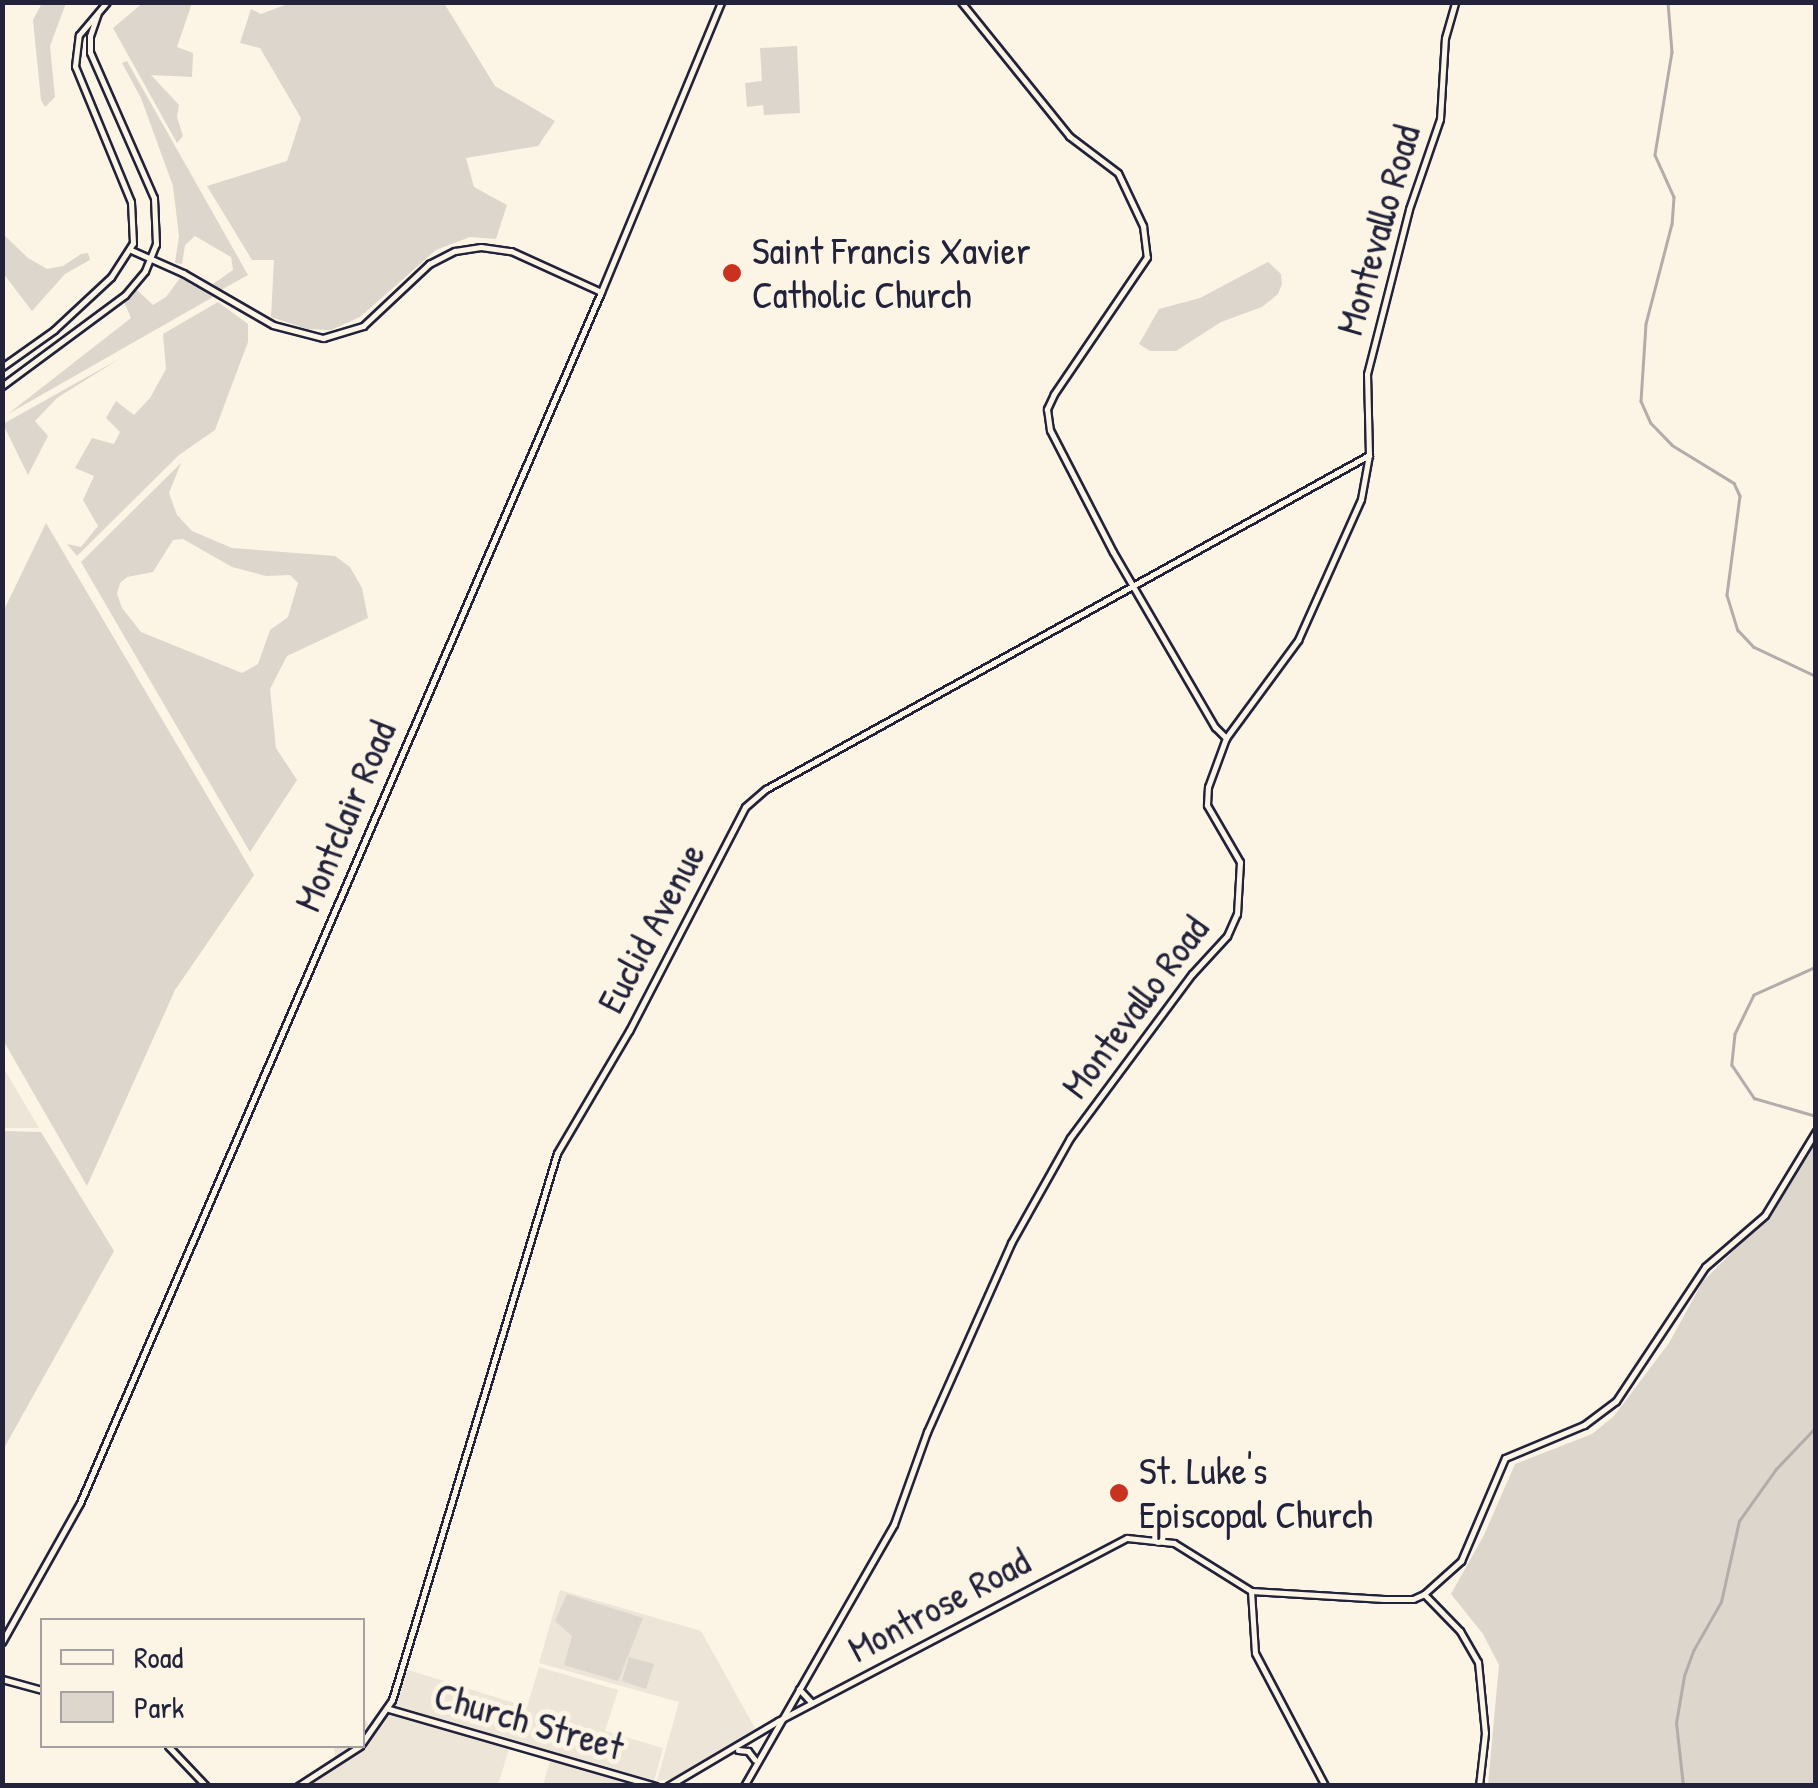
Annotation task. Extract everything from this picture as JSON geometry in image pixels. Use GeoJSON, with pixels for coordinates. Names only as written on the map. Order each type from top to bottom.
{"type":"FeatureCollection","features":[{"type":"Feature","properties":{"kind":"main road"},"geometry":{"type":"LineString","coordinates":[[2,368],[58,327],[116,272],[130,250],[133,209],[78,80],[74,58],[79,35],[106,2]]}},
{"type":"Feature","properties":{"kind":"main road","name":"Montclair Road"},"geometry":{"type":"LineString","coordinates":[[2,1642],[80,1503],[602,292],[721,2]]}},
{"type":"Feature","properties":{"kind":"main road"},"geometry":{"type":"LineString","coordinates":[[960,2],[1069,136],[1118,174],[1143,226],[1147,257],[1047,409],[1050,430],[1135,588],[1215,727],[1226,738]]}},
{"type":"Feature","properties":{"kind":"main road","name":"Montevallo Road"},"geometry":{"type":"LineString","coordinates":[[744,1786],[755,1760],[894,1524],[927,1432],[1011,1244],[1070,1138],[1192,974],[1226,936],[1237,914],[1240,862],[1207,805],[1208,786],[1226,738],[1298,640],[1361,500],[1368,455],[1367,374],[1409,210],[1440,119],[1445,38],[1455,2]]}},
{"type":"Feature","properties":{"kind":"main road"},"geometry":{"type":"LineString","coordinates":[[2,386],[125,295],[151,258],[158,229],[156,206],[90,52],[91,30],[98,13]]}},
{"type":"Feature","properties":{"kind":"main road"},"geometry":{"type":"LineString","coordinates":[[130,250],[273,325],[323,338],[363,326],[428,264],[455,251],[481,247],[511,251],[602,292]]}},
{"type":"Feature","properties":{"kind":"main road","name":"Euclid Avenue"},"geometry":{"type":"LineString","coordinates":[[365,1739],[388,1709],[557,1152],[628,1031],[745,808],[766,789],[1135,588],[1368,455]]}},
{"type":"Feature","properties":{"kind":"main road"},"geometry":{"type":"LineString","coordinates":[[1325,1786],[1256,1653],[1251,1592],[1384,1600],[1413,1600],[1424,1594],[1461,1562],[1505,1458],[1584,1424],[1616,1400],[1705,1267],[1765,1214],[1814,1134]]}},
{"type":"Feature","properties":{"kind":"main road","name":"Montrose Road"},"geometry":{"type":"LineString","coordinates":[[778,1721],[1127,1538],[1174,1544],[1251,1592]]}},
{"type":"Feature","properties":{"kind":"main road"},"geometry":{"type":"LineString","coordinates":[[1424,1594],[1457,1628],[1478,1662],[1485,1733],[1479,1786]]}},
{"type":"Feature","properties":{"kind":"main road"},"geometry":{"type":"LineString","coordinates":[[2,1679],[40,1689]]}},
{"type":"Feature","properties":{"kind":"main road"},"geometry":{"type":"LineString","coordinates":[[799,1689],[812,1703]]}},
{"type":"Feature","properties":{"kind":"main road","name":"Church Street"},"geometry":{"type":"LineString","coordinates":[[388,1709],[655,1786]]}},
{"type":"Feature","properties":{"kind":"main road","name":"Church Street"},"geometry":{"type":"LineString","coordinates":[[668,1786],[778,1721]]}},
{"type":"Feature","properties":{"kind":"main road"},"geometry":{"type":"LineString","coordinates":[[170,1748],[206,1786]]}},
{"type":"Feature","properties":{"kind":"main road","name":"Euclid Avenue"},"geometry":{"type":"LineString","coordinates":[[298,1786],[355,1748]]}},
{"type":"Feature","properties":{"kind":"main road"},"geometry":{"type":"LineString","coordinates":[[734,1750],[744,1749],[755,1760]]}},
{"type":"Feature","properties":{"kind":"shaded area"},"geometry":{"type":"Polygon","coordinates":[[[3,1067],[39,1128],[3,1128],[3,1067]]]}},
{"type":"Feature","properties":{"kind":"shaded area"},"geometry":{"type":"Polygon","coordinates":[[[560,1590],[701,1631],[756,1730],[671,1779],[657,1781],[679,1702],[539,1663],[560,1590]]]}},
{"type":"Feature","properties":{"kind":"shaded area"},"geometry":{"type":"Polygon","coordinates":[[[539,1667],[618,1690],[605,1731],[663,1748],[653,1785],[543,1785],[551,1758],[510,1746],[498,1785],[310,1786],[307,1781],[335,1762],[334,1748],[365,1748],[365,1720],[374,1732],[392,1700],[402,1668],[527,1707],[539,1667]]]}},
{"type":"Feature","properties":{"kind":"green space"},"geometry":{"type":"Polygon","coordinates":[[[144,2],[192,3],[177,47],[193,53],[192,77],[151,75],[179,105],[177,117],[183,136],[177,143],[113,28],[144,2]]]}},
{"type":"Feature","properties":{"kind":"green space"},"geometry":{"type":"Polygon","coordinates":[[[293,2],[444,3],[495,86],[555,121],[538,146],[466,158],[474,187],[507,205],[496,239],[470,237],[436,250],[360,317],[331,330],[307,329],[271,317],[274,260],[252,260],[207,186],[287,161],[301,118],[260,48],[240,43],[251,9],[261,14],[293,2]]]}},
{"type":"Feature","properties":{"kind":"green space"},"geometry":{"type":"Polygon","coordinates":[[[42,3],[66,3],[50,46],[55,97],[45,107],[41,100],[33,20],[42,3]]]}},
{"type":"Feature","properties":{"kind":"green space"},"geometry":{"type":"Polygon","coordinates":[[[797,46],[800,113],[764,115],[763,105],[747,107],[745,83],[762,81],[760,48],[797,46]]]}},
{"type":"Feature","properties":{"kind":"green space"},"geometry":{"type":"Polygon","coordinates":[[[127,61],[248,275],[221,290],[213,284],[233,270],[231,257],[195,236],[185,245],[182,264],[175,263],[179,236],[173,186],[141,98],[122,63],[127,61]]]}},
{"type":"Feature","properties":{"kind":"green space"},"geometry":{"type":"Polygon","coordinates":[[[3,234],[28,258],[47,269],[63,266],[81,254],[88,253],[90,260],[65,274],[32,311],[3,273],[3,234]]]}},
{"type":"Feature","properties":{"kind":"green space"},"geometry":{"type":"Polygon","coordinates":[[[1268,262],[1281,274],[1282,284],[1278,294],[1262,307],[1221,322],[1176,351],[1150,351],[1139,344],[1159,309],[1200,298],[1268,262]]]}},
{"type":"Feature","properties":{"kind":"green space"},"geometry":{"type":"Polygon","coordinates":[[[180,278],[213,297],[8,414],[131,318],[124,302],[137,290],[153,305],[166,297],[180,278]]]}},
{"type":"Feature","properties":{"kind":"green space"},"geometry":{"type":"Polygon","coordinates":[[[218,302],[248,324],[248,342],[215,430],[179,455],[77,556],[67,544],[81,547],[98,526],[83,500],[94,476],[75,468],[92,438],[114,444],[120,432],[106,418],[116,401],[134,415],[150,398],[166,369],[163,334],[218,302]]]}},
{"type":"Feature","properties":{"kind":"green space"},"geometry":{"type":"Polygon","coordinates":[[[119,359],[57,398],[35,421],[48,436],[28,475],[3,424],[119,359]]]}},
{"type":"Feature","properties":{"kind":"green space"},"geometry":{"type":"Polygon","coordinates":[[[181,463],[169,493],[177,515],[192,531],[232,548],[335,556],[350,567],[362,588],[368,618],[287,656],[270,689],[276,748],[297,780],[250,852],[81,562],[181,463]],[[183,539],[173,540],[153,572],[127,577],[117,594],[122,608],[141,632],[242,673],[258,664],[270,630],[288,617],[298,583],[290,575],[266,576],[232,567],[183,539]]]}},
{"type":"Feature","properties":{"kind":"green space"},"geometry":{"type":"Polygon","coordinates":[[[46,523],[254,875],[175,990],[87,1186],[3,1040],[3,612],[46,523]]]}},
{"type":"Feature","properties":{"kind":"green space"},"geometry":{"type":"Polygon","coordinates":[[[3,1131],[41,1132],[114,1251],[3,1450],[3,1131]]]}},
{"type":"Feature","properties":{"kind":"green space"},"geometry":{"type":"Polygon","coordinates":[[[1815,1140],[1815,1785],[1488,1785],[1499,1665],[1483,1634],[1451,1594],[1484,1535],[1515,1464],[1592,1434],[1614,1416],[1669,1343],[1703,1281],[1757,1228],[1815,1140]]]}},
{"type":"Feature","properties":{"kind":"green space"},"geometry":{"type":"Polygon","coordinates":[[[567,1594],[643,1618],[618,1681],[564,1665],[572,1636],[555,1621],[567,1594]]]}},
{"type":"Feature","properties":{"kind":"green space"},"geometry":{"type":"Polygon","coordinates":[[[629,1657],[654,1664],[646,1689],[622,1681],[629,1657]]]}},
{"type":"Feature","properties":{"kind":"waterway"},"geometry":{"type":"LineString","coordinates":[[1668,2],[1672,52],[1655,155],[1674,197],[1672,224],[1646,324],[1641,401],[1651,423],[1672,445],[1734,483],[1740,496],[1727,595],[1738,630],[1754,647],[1816,676]]}},
{"type":"Feature","properties":{"kind":"waterway"},"geometry":{"type":"LineString","coordinates":[[1816,967],[1754,995],[1735,1034],[1732,1065],[1754,1098],[1816,1116]]}},
{"type":"Feature","properties":{"kind":"waterway"},"geometry":{"type":"LineString","coordinates":[[1683,1786],[1676,1723],[1684,1676],[1693,1651],[1721,1602],[1739,1521],[1776,1469],[1816,1427]]}},
{"type":"Feature","properties":{"kind":"place","name":"Saint Francis Xavier Catholic Church"},"geometry":{"type":"Point","coordinates":[732,273]}},
{"type":"Feature","properties":{"kind":"place","name":"St. Luke's Episcopal Church"},"geometry":{"type":"Point","coordinates":[1119,1493]}}]}
